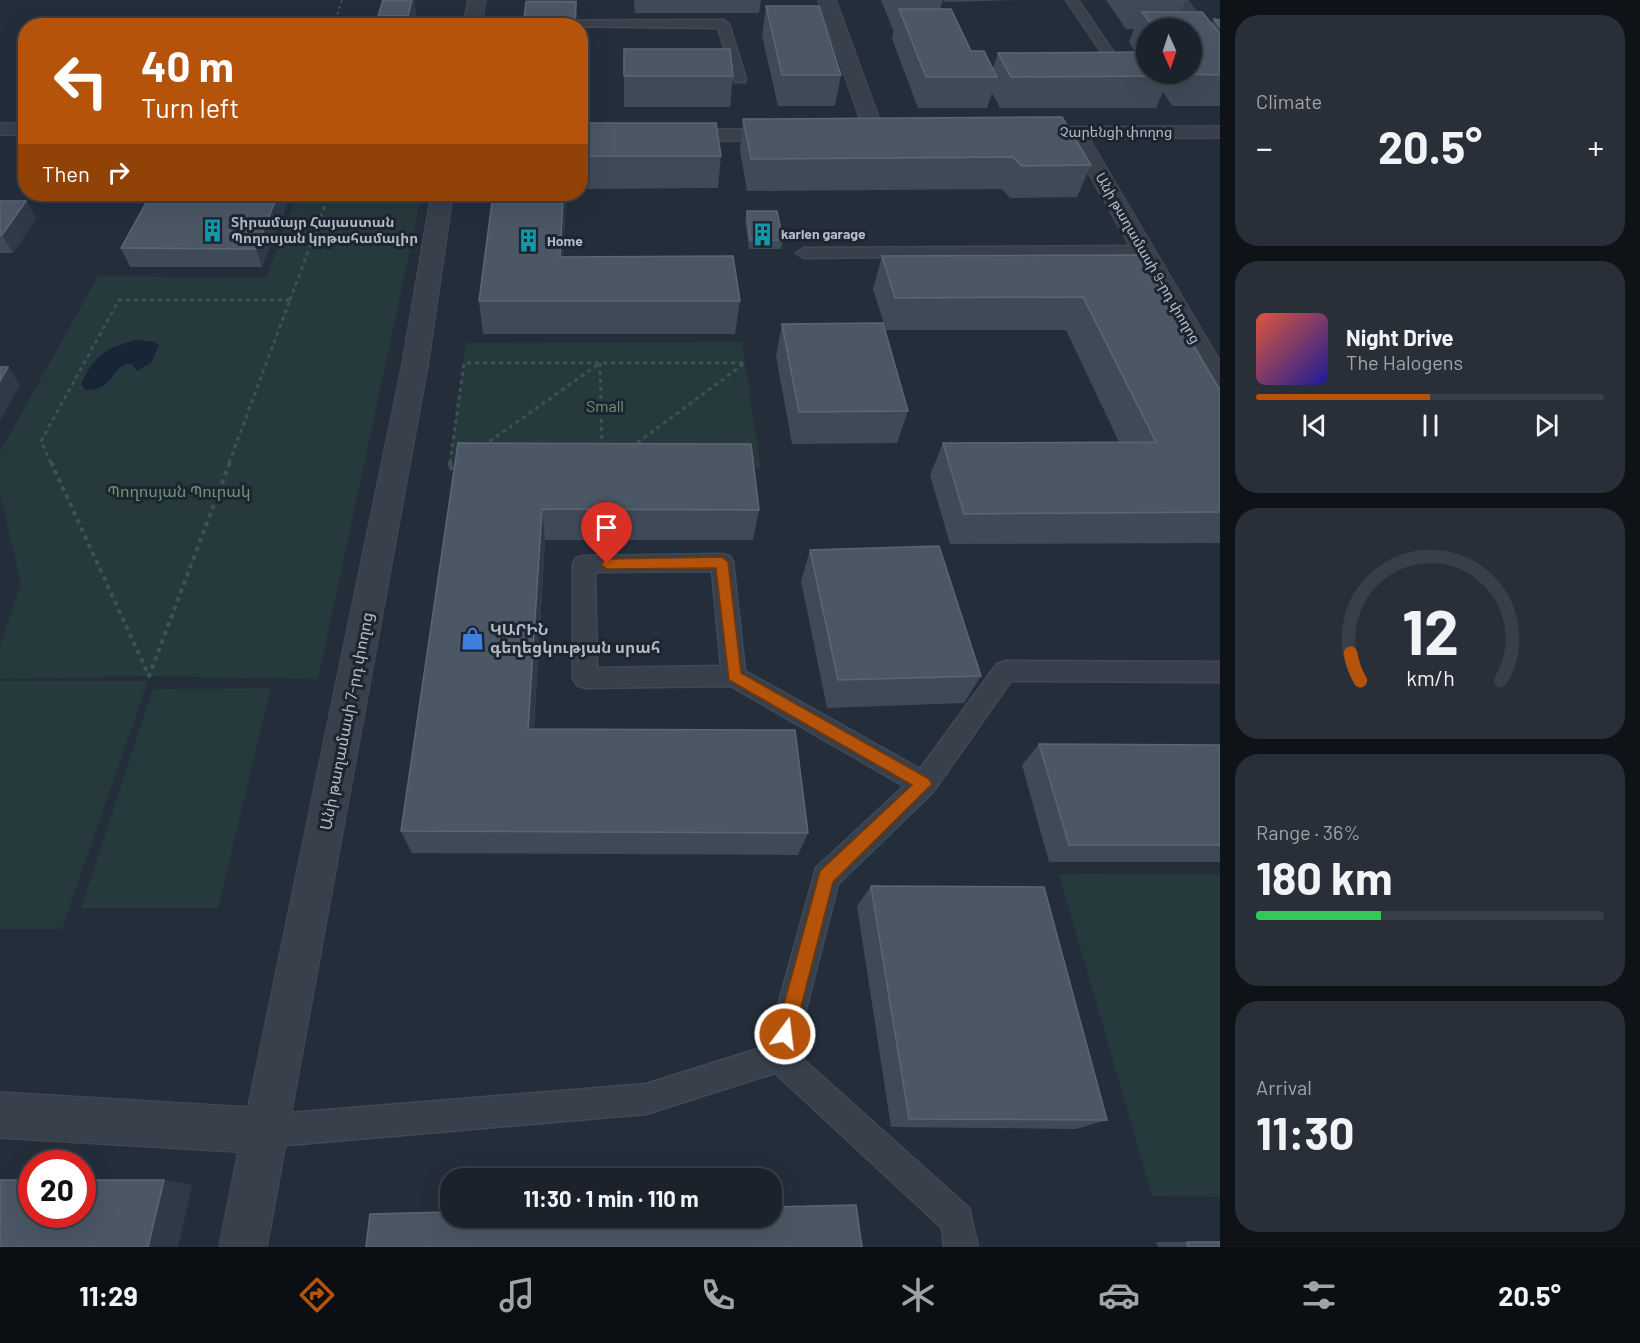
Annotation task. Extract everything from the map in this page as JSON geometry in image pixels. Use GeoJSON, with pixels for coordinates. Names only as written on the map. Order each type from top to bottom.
{"type":"FeatureCollection","features":[{"type":"Feature","properties":{"kind":"street"},"geometry":{"type":"LineString","coordinates":[[473,18],[477,0]]}},
{"type":"Feature","properties":{"kind":"street"},"geometry":{"type":"LineString","coordinates":[[828,0],[875,134]]}},
{"type":"Feature","properties":{"kind":"street"},"geometry":{"type":"LineString","coordinates":[[1178,0],[1218,50]]}},
{"type":"Feature","properties":{"kind":"street"},"geometry":{"type":"LineString","coordinates":[[0,129],[18,129]]}},
{"type":"Feature","properties":{"kind":"street","name":"Անի թաղամասի 9-րդ փողոց"},"geometry":{"type":"LineString","coordinates":[[1076,132],[1220,384]]}},
{"type":"Feature","properties":{"kind":"street","name":"Չարենցի փողոց"},"geometry":{"type":"LineString","coordinates":[[1005,133],[1220,132]]}},
{"type":"Feature","properties":{"kind":"street"},"geometry":{"type":"LineString","coordinates":[[851,134],[898,134]]}},
{"type":"Feature","properties":{"kind":"street"},"geometry":{"type":"LineString","coordinates":[[588,135],[804,135]]}},
{"type":"Feature","properties":{"kind":"street","name":"Անի թաղամասի 7-րդ փողոց"},"geometry":{"type":"LineString","coordinates":[[243,1247],[415,365],[441,201]]}},
{"type":"Feature","properties":{"kind":"street"},"geometry":{"type":"LineString","coordinates":[[0,1115],[265,1131]]}},
{"type":"Feature","properties":{"kind":"lane"},"geometry":{"type":"LineString","coordinates":[[1071,60],[1105,60],[1108,53],[1072,0]]}},
{"type":"Feature","properties":{"kind":"lane"},"geometry":{"type":"LineString","coordinates":[[588,25],[723,24],[740,79]]}},
{"type":"Feature","properties":{"kind":"lane"},"geometry":{"type":"LineString","coordinates":[[804,253],[1144,251]]}},
{"type":"Feature","properties":{"kind":"lane"},"geometry":{"type":"LineString","coordinates":[[734,676],[722,562],[584,564],[585,678],[734,676],[924,784]]}},
{"type":"Feature","properties":{"kind":"lane"},"geometry":{"type":"LineString","coordinates":[[779,1057],[826,877],[924,784],[1005,672],[1220,672]]}},
{"type":"Feature","properties":{"kind":"lane"},"geometry":{"type":"LineString","coordinates":[[265,1131],[646,1099],[779,1057]]}},
{"type":"Feature","properties":{"kind":"lane"},"geometry":{"type":"LineString","coordinates":[[779,1057],[957,1220],[961,1247]]}},
{"type":"Feature","properties":{"kind":"path"},"geometry":{"type":"LineString","coordinates":[[336,18],[342,0]]}},
{"type":"Feature","properties":{"kind":"path"},"geometry":{"type":"LineString","coordinates":[[290,300],[119,300],[41,441],[149,676],[239,437],[290,300],[326,201]]}},
{"type":"Feature","properties":{"kind":"path"},"geometry":{"type":"LineString","coordinates":[[459,463],[449,470],[464,363],[745,363],[631,448]]}},
{"type":"Feature","properties":{"kind":"path"},"geometry":{"type":"LineString","coordinates":[[477,450],[600,363]]}},
{"type":"Feature","properties":{"kind":"path"},"geometry":{"type":"LineString","coordinates":[[600,363],[602,457]]}},
{"type":"Feature","properties":{"kind":"green space","name":"Պողոսյան Պուրակ"},"geometry":{"type":"Polygon","coordinates":[[[294,201],[420,201],[318,679],[149,676],[0,679],[0,646],[21,583],[0,494],[0,452],[98,276],[266,278],[294,201]]]}},
{"type":"Feature","properties":{"kind":"green space","name":"Small"},"geometry":{"type":"Polygon","coordinates":[[[742,342],[761,468],[449,470],[466,343],[742,342]]]}},
{"type":"Feature","properties":{"kind":"green space"},"geometry":{"type":"Polygon","coordinates":[[[0,681],[148,681],[62,929],[0,929],[0,681]]]}},
{"type":"Feature","properties":{"kind":"green space"},"geometry":{"type":"Polygon","coordinates":[[[271,688],[218,908],[81,908],[153,689],[271,688]]]}},
{"type":"Feature","properties":{"kind":"green space"},"geometry":{"type":"Polygon","coordinates":[[[1059,874],[1220,875],[1220,1197],[1152,1196],[1059,874]]]}},
{"type":"Feature","properties":{"kind":"water"},"geometry":{"type":"Polygon","coordinates":[[[136,340],[156,342],[159,345],[151,363],[137,371],[132,364],[126,364],[102,386],[85,390],[81,384],[91,366],[102,354],[136,340]]]}},
{"type":"Feature","properties":{"kind":"building"},"geometry":{"type":"Polygon","coordinates":[[[383,0],[412,0],[408,16],[378,16],[383,0]]]}},
{"type":"Feature","properties":{"kind":"building"},"geometry":{"type":"Polygon","coordinates":[[[526,2],[576,2],[575,18],[524,18],[526,2]]]}},
{"type":"Feature","properties":{"kind":"building"},"geometry":{"type":"Polygon","coordinates":[[[766,6],[819,6],[841,75],[782,75],[766,6]]]}},
{"type":"Feature","properties":{"kind":"building"},"geometry":{"type":"Polygon","coordinates":[[[899,9],[951,9],[971,51],[984,51],[997,77],[926,77],[899,9]]]}},
{"type":"Feature","properties":{"kind":"building"},"geometry":{"type":"Polygon","coordinates":[[[1142,12],[1202,12],[1220,34],[1220,75],[1202,74],[1202,18],[1146,18],[1142,12]]]}},
{"type":"Feature","properties":{"kind":"building"},"geometry":{"type":"Polygon","coordinates":[[[624,49],[730,49],[733,76],[624,76],[624,49]]]}},
{"type":"Feature","properties":{"kind":"building"},"geometry":{"type":"Polygon","coordinates":[[[1136,52],[1136,76],[1011,77],[998,53],[1136,52]]]}},
{"type":"Feature","properties":{"kind":"building"},"geometry":{"type":"Polygon","coordinates":[[[1062,117],[1091,165],[1022,166],[1013,157],[751,159],[743,119],[1062,117]]]}},
{"type":"Feature","properties":{"kind":"building"},"geometry":{"type":"Polygon","coordinates":[[[588,123],[716,123],[721,156],[588,156],[588,123]]]}},
{"type":"Feature","properties":{"kind":"building"},"geometry":{"type":"Polygon","coordinates":[[[0,201],[26,201],[2,235],[0,235],[0,201]]]}},
{"type":"Feature","properties":{"kind":"building"},"geometry":{"type":"Polygon","coordinates":[[[147,201],[275,201],[256,249],[121,248],[147,201]]]}},
{"type":"Feature","properties":{"kind":"building"},"geometry":{"type":"Polygon","coordinates":[[[492,201],[563,201],[560,257],[733,256],[740,301],[479,301],[492,201]]]}},
{"type":"Feature","properties":{"kind":"building","name":"karlen garage"},"geometry":{"type":"Polygon","coordinates":[[[747,211],[777,211],[783,240],[750,240],[747,211]]]}},
{"type":"Feature","properties":{"kind":"building"},"geometry":{"type":"Polygon","coordinates":[[[1140,255],[1220,390],[1220,512],[964,514],[943,443],[1156,442],[1083,297],[895,298],[882,256],[1140,255]]]}},
{"type":"Feature","properties":{"kind":"building"},"geometry":{"type":"Polygon","coordinates":[[[883,323],[908,411],[799,412],[782,324],[883,323]]]}},
{"type":"Feature","properties":{"kind":"building"},"geometry":{"type":"Polygon","coordinates":[[[0,367],[8,367],[0,381],[0,367]]]}},
{"type":"Feature","properties":{"kind":"building"},"geometry":{"type":"Polygon","coordinates":[[[458,443],[751,444],[759,510],[542,509],[528,729],[795,730],[808,833],[401,831],[458,443]]]}},
{"type":"Feature","properties":{"kind":"building"},"geometry":{"type":"Polygon","coordinates":[[[939,546],[981,676],[838,680],[810,550],[939,546]]]}},
{"type":"Feature","properties":{"kind":"building"},"geometry":{"type":"Polygon","coordinates":[[[1039,744],[1220,745],[1220,845],[1069,845],[1039,744]]]}},
{"type":"Feature","properties":{"kind":"building"},"geometry":{"type":"Polygon","coordinates":[[[871,886],[1044,887],[1107,1120],[909,1119],[871,886]]]}},
{"type":"Feature","properties":{"kind":"building"},"geometry":{"type":"Polygon","coordinates":[[[0,1180],[18,1180],[18,1228],[96,1228],[96,1180],[164,1180],[148,1247],[0,1247],[0,1180]]]}},
{"type":"Feature","properties":{"kind":"building"},"geometry":{"type":"Polygon","coordinates":[[[856,1205],[862,1247],[366,1247],[370,1214],[440,1212],[440,1228],[782,1228],[782,1207],[856,1205]]]}},
{"type":"Feature","properties":{"kind":"building"},"geometry":{"type":"Polygon","coordinates":[[[1187,1242],[1220,1242],[1220,1247],[1188,1247],[1187,1242]]]}},
{"type":"Feature","properties":{"kind":"place","name":"Տիրամայր Հայաստան Պողոսյան կրթահամալիր"},"geometry":{"type":"Point","coordinates":[213,230]}},
{"type":"Feature","properties":{"kind":"place","name":"karlen garage"},"geometry":{"type":"Point","coordinates":[763,234]}},
{"type":"Feature","properties":{"kind":"place","name":"Home"},"geometry":{"type":"Point","coordinates":[529,241]}},
{"type":"Feature","properties":{"kind":"place","name":"ԿԱՐԻՆ գեղեցկության սրահ"},"geometry":{"type":"Point","coordinates":[472,638]}},
{"type":"Feature","properties":{"kind":"route"},"geometry":{"type":"LineString","coordinates":[[607,564],[722,562],[734,676],[924,784],[826,877],[785,1034]]}}]}
